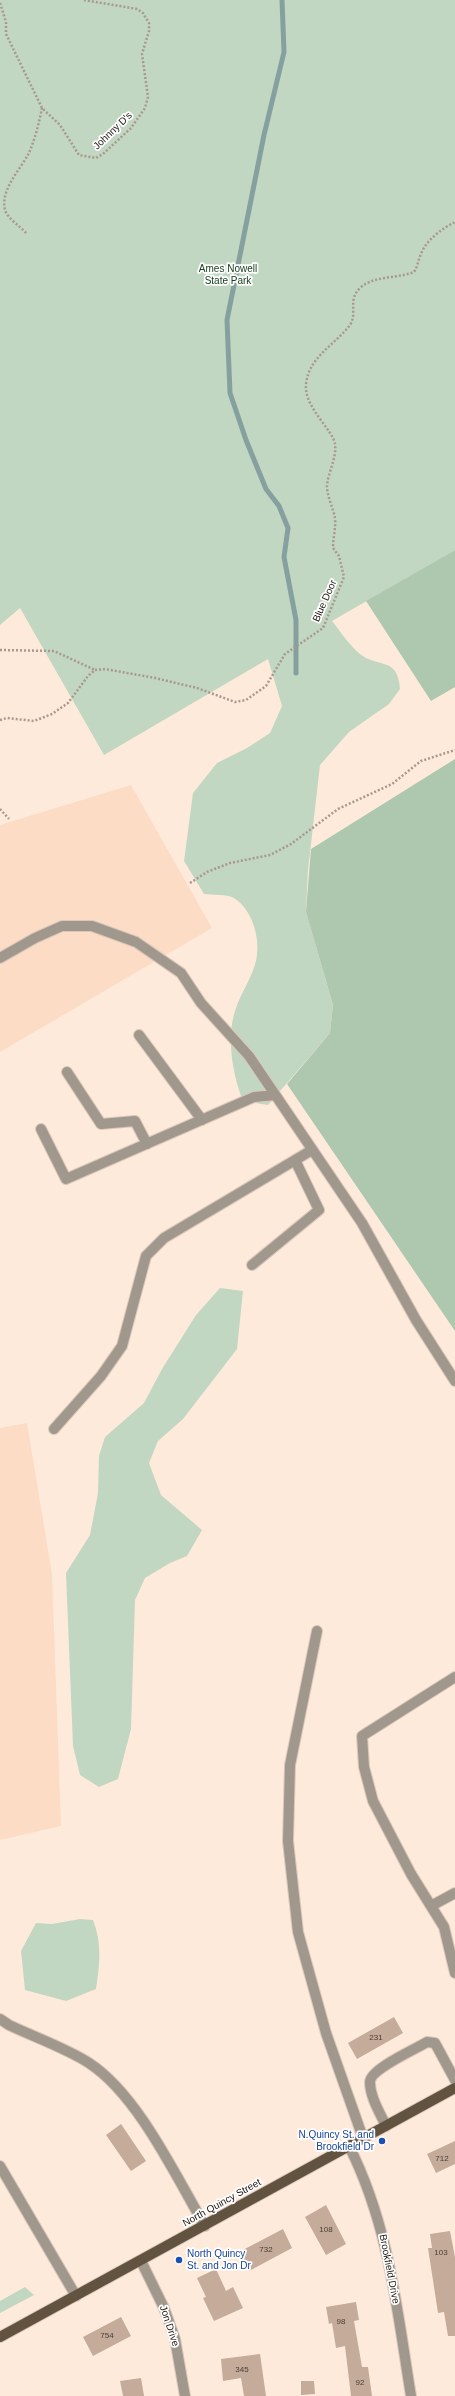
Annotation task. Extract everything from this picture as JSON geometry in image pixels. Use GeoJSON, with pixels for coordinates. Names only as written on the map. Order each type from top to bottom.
{"type":"FeatureCollection","features":[{"type":"Feature","properties":{"kind":"main road","name":"North Quincy Street"},"geometry":{"type":"LineString","coordinates":[[0,2338],[455,2088]]}},
{"type":"Feature","properties":{"kind":"street"},"geometry":{"type":"LineString","coordinates":[[0,958],[35,938],[62,926],[92,926],[136,942],[181,973],[201,1003],[249,1056],[362,1223],[416,1320],[455,1382]]}},
{"type":"Feature","properties":{"kind":"street"},"geometry":{"type":"LineString","coordinates":[[139,1035],[202,1120]]}},
{"type":"Feature","properties":{"kind":"street"},"geometry":{"type":"LineString","coordinates":[[67,1072],[101,1124],[135,1121],[147,1144]]}},
{"type":"Feature","properties":{"kind":"street"},"geometry":{"type":"LineString","coordinates":[[41,1129],[66,1179],[254,1098],[275,1095]]}},
{"type":"Feature","properties":{"kind":"street"},"geometry":{"type":"LineString","coordinates":[[54,1429],[102,1376],[122,1346],[146,1256],[164,1238],[312,1150]]}},
{"type":"Feature","properties":{"kind":"street"},"geometry":{"type":"LineString","coordinates":[[252,1265],[319,1210],[295,1160]]}},
{"type":"Feature","properties":{"kind":"street"},"geometry":{"type":"LineString","coordinates":[[317,1631],[290,1765],[288,1841],[298,1932],[326,2033],[364,2138]]}},
{"type":"Feature","properties":{"kind":"street"},"geometry":{"type":"LineString","coordinates":[[455,1677],[362,1736],[364,1767],[374,1801],[411,1874],[444,1928],[455,1973]]}},
{"type":"Feature","properties":{"kind":"street"},"geometry":{"type":"LineString","coordinates":[[431,1906],[455,1893]]}},
{"type":"Feature","properties":{"kind":"street"},"geometry":{"type":"LineString","coordinates":[[0,2019],[9,2025],[89,2062],[120,2090],[147,2127],[205,2226]]}},
{"type":"Feature","properties":{"kind":"street"},"geometry":{"type":"LineString","coordinates":[[386,2126],[372,2092],[370,2080],[375,2072],[427,2042],[435,2043],[455,2080]]}},
{"type":"Feature","properties":{"kind":"street","name":"Brookfield Drive"},"geometry":{"type":"LineString","coordinates":[[349,2146],[374,2204],[383,2238],[411,2396]]}},
{"type":"Feature","properties":{"kind":"street"},"geometry":{"type":"LineString","coordinates":[[0,2166],[76,2296]]}},
{"type":"Feature","properties":{"kind":"street","name":"Jon Drive"},"geometry":{"type":"LineString","coordinates":[[141,2261],[164,2308],[175,2339],[185,2396]]}},
{"type":"Feature","properties":{"kind":"path","name":"Johnny D's"},"geometry":{"type":"LineString","coordinates":[[0,3],[6,22],[6,34],[42,108],[60,125],[79,155],[90,159],[103,154],[131,128],[145,108],[148,97],[142,54],[149,31],[147,17],[137,9],[84,0]]}},
{"type":"Feature","properties":{"kind":"path"},"geometry":{"type":"LineString","coordinates":[[26,233],[5,211],[3,198],[7,187],[29,153],[37,130],[42,108]]}},
{"type":"Feature","properties":{"kind":"path","name":"Blue Door"},"geometry":{"type":"LineString","coordinates":[[95,670],[105,669],[155,678],[197,688],[235,702],[246,700],[257,694],[272,677],[285,654],[323,628],[344,577],[339,556],[333,548],[335,519],[327,488],[335,456],[335,443],[315,414],[306,385],[313,362],[340,337],[351,323],[352,299],[361,288],[383,277],[401,277],[414,272],[421,253],[430,241],[444,228],[455,222]]}},
{"type":"Feature","properties":{"kind":"path"},"geometry":{"type":"LineString","coordinates":[[0,650],[54,651],[95,670],[88,676],[68,703],[52,714],[34,721],[7,718],[0,720]]}},
{"type":"Feature","properties":{"kind":"path"},"geometry":{"type":"LineString","coordinates":[[190,882],[207,872],[230,863],[270,855],[292,844],[338,809],[392,784],[421,761],[455,750]]}},
{"type":"Feature","properties":{"kind":"path"},"geometry":{"type":"LineString","coordinates":[[0,809],[9,819]]}},
{"type":"Feature","properties":{"kind":"shaded area"},"geometry":{"type":"Polygon","coordinates":[[[131,785],[212,928],[0,1052],[0,825],[131,785]]]}},
{"type":"Feature","properties":{"kind":"shaded area"},"geometry":{"type":"Polygon","coordinates":[[[27,1423],[52,1574],[61,1826],[0,1840],[0,1428],[27,1423]]]}},
{"type":"Feature","properties":{"kind":"green space","name":"Ames Nowell State Park"},"geometry":{"type":"Polygon","coordinates":[[[0,0],[455,0],[455,550],[332,621],[349,643],[360,654],[373,661],[386,664],[391,667],[398,679],[400,689],[389,704],[349,732],[320,765],[308,870],[306,912],[333,1005],[330,1033],[268,1105],[243,1101],[236,1080],[231,1045],[232,1022],[235,1011],[252,974],[256,961],[257,944],[254,926],[251,918],[241,903],[234,898],[224,895],[204,894],[184,861],[193,793],[217,763],[247,748],[270,733],[282,706],[268,659],[104,755],[20,608],[0,625],[0,0]]]}},
{"type":"Feature","properties":{"kind":"green space"},"geometry":{"type":"Polygon","coordinates":[[[455,550],[455,687],[431,701],[366,601],[455,550]]]}},
{"type":"Feature","properties":{"kind":"green space"},"geometry":{"type":"Polygon","coordinates":[[[455,759],[455,1331],[287,1084],[330,1033],[333,1005],[306,912],[311,849],[455,759]]]}},
{"type":"Feature","properties":{"kind":"green space"},"geometry":{"type":"Polygon","coordinates":[[[220,1288],[243,1291],[237,1349],[183,1419],[158,1441],[149,1463],[161,1495],[202,1530],[187,1556],[170,1563],[145,1578],[135,1600],[131,1729],[118,1779],[99,1787],[80,1775],[73,1746],[66,1573],[90,1535],[98,1493],[99,1456],[105,1437],[144,1403],[162,1369],[196,1315],[220,1288]]]}},
{"type":"Feature","properties":{"kind":"green space"},"geometry":{"type":"Polygon","coordinates":[[[80,1919],[93,1920],[98,1937],[99,1962],[96,1989],[66,2001],[25,1990],[21,1951],[36,1923],[52,1924],[80,1919]]]}},
{"type":"Feature","properties":{"kind":"green space"},"geometry":{"type":"Polygon","coordinates":[[[25,2287],[34,2295],[0,2313],[0,2301],[25,2287]]]}},
{"type":"Feature","properties":{"kind":"building"},"geometry":{"type":"Polygon","coordinates":[[[394,2017],[403,2033],[357,2059],[348,2043],[394,2017]]]}},
{"type":"Feature","properties":{"kind":"building"},"geometry":{"type":"Polygon","coordinates":[[[121,2124],[146,2161],[131,2171],[106,2135],[121,2124]]]}},
{"type":"Feature","properties":{"kind":"building"},"geometry":{"type":"Polygon","coordinates":[[[455,2141],[455,2164],[436,2173],[427,2154],[455,2141]]]}},
{"type":"Feature","properties":{"kind":"building"},"geometry":{"type":"Polygon","coordinates":[[[326,2205],[346,2244],[326,2255],[305,2217],[326,2205]]]}},
{"type":"Feature","properties":{"kind":"building"},"geometry":{"type":"Polygon","coordinates":[[[283,2229],[292,2248],[249,2271],[239,2252],[283,2229]]]}},
{"type":"Feature","properties":{"kind":"building"},"geometry":{"type":"Polygon","coordinates":[[[450,2231],[455,2257],[455,2336],[448,2336],[444,2312],[438,2313],[428,2248],[432,2248],[430,2234],[450,2231]]]}},
{"type":"Feature","properties":{"kind":"building"},"geometry":{"type":"Polygon","coordinates":[[[216,2269],[226,2291],[233,2287],[243,2308],[214,2321],[203,2298],[206,2297],[197,2278],[216,2269]]]}},
{"type":"Feature","properties":{"kind":"building"},"geometry":{"type":"Polygon","coordinates":[[[356,2302],[359,2320],[354,2321],[362,2367],[368,2367],[372,2396],[351,2396],[345,2346],[336,2348],[332,2323],[329,2324],[326,2307],[356,2302]]]}},
{"type":"Feature","properties":{"kind":"building"},"geometry":{"type":"Polygon","coordinates":[[[121,2317],[131,2336],[93,2356],[83,2337],[121,2317]]]}},
{"type":"Feature","properties":{"kind":"building"},"geometry":{"type":"Polygon","coordinates":[[[260,2354],[266,2396],[244,2396],[241,2378],[223,2381],[221,2359],[260,2354]]]}},
{"type":"Feature","properties":{"kind":"building"},"geometry":{"type":"Polygon","coordinates":[[[141,2378],[144,2396],[123,2396],[120,2381],[141,2378]]]}},
{"type":"Feature","properties":{"kind":"building"},"geometry":{"type":"Polygon","coordinates":[[[301,2381],[314,2381],[315,2394],[301,2395],[301,2381]]]}},
{"type":"Feature","properties":{"kind":"waterway"},"geometry":{"type":"LineString","coordinates":[[282,0],[284,52],[264,135],[227,320],[230,393],[246,440],[266,489],[279,506],[288,528],[284,557],[296,620],[296,673]]}},
{"type":"Feature","properties":{"kind":"place","name":"N.Quincy St. and Brookfield Dr"},"geometry":{"type":"Point","coordinates":[382,2141]}},
{"type":"Feature","properties":{"kind":"place","name":"North Quincy St. and Jon Dr"},"geometry":{"type":"Point","coordinates":[179,2260]}}]}
